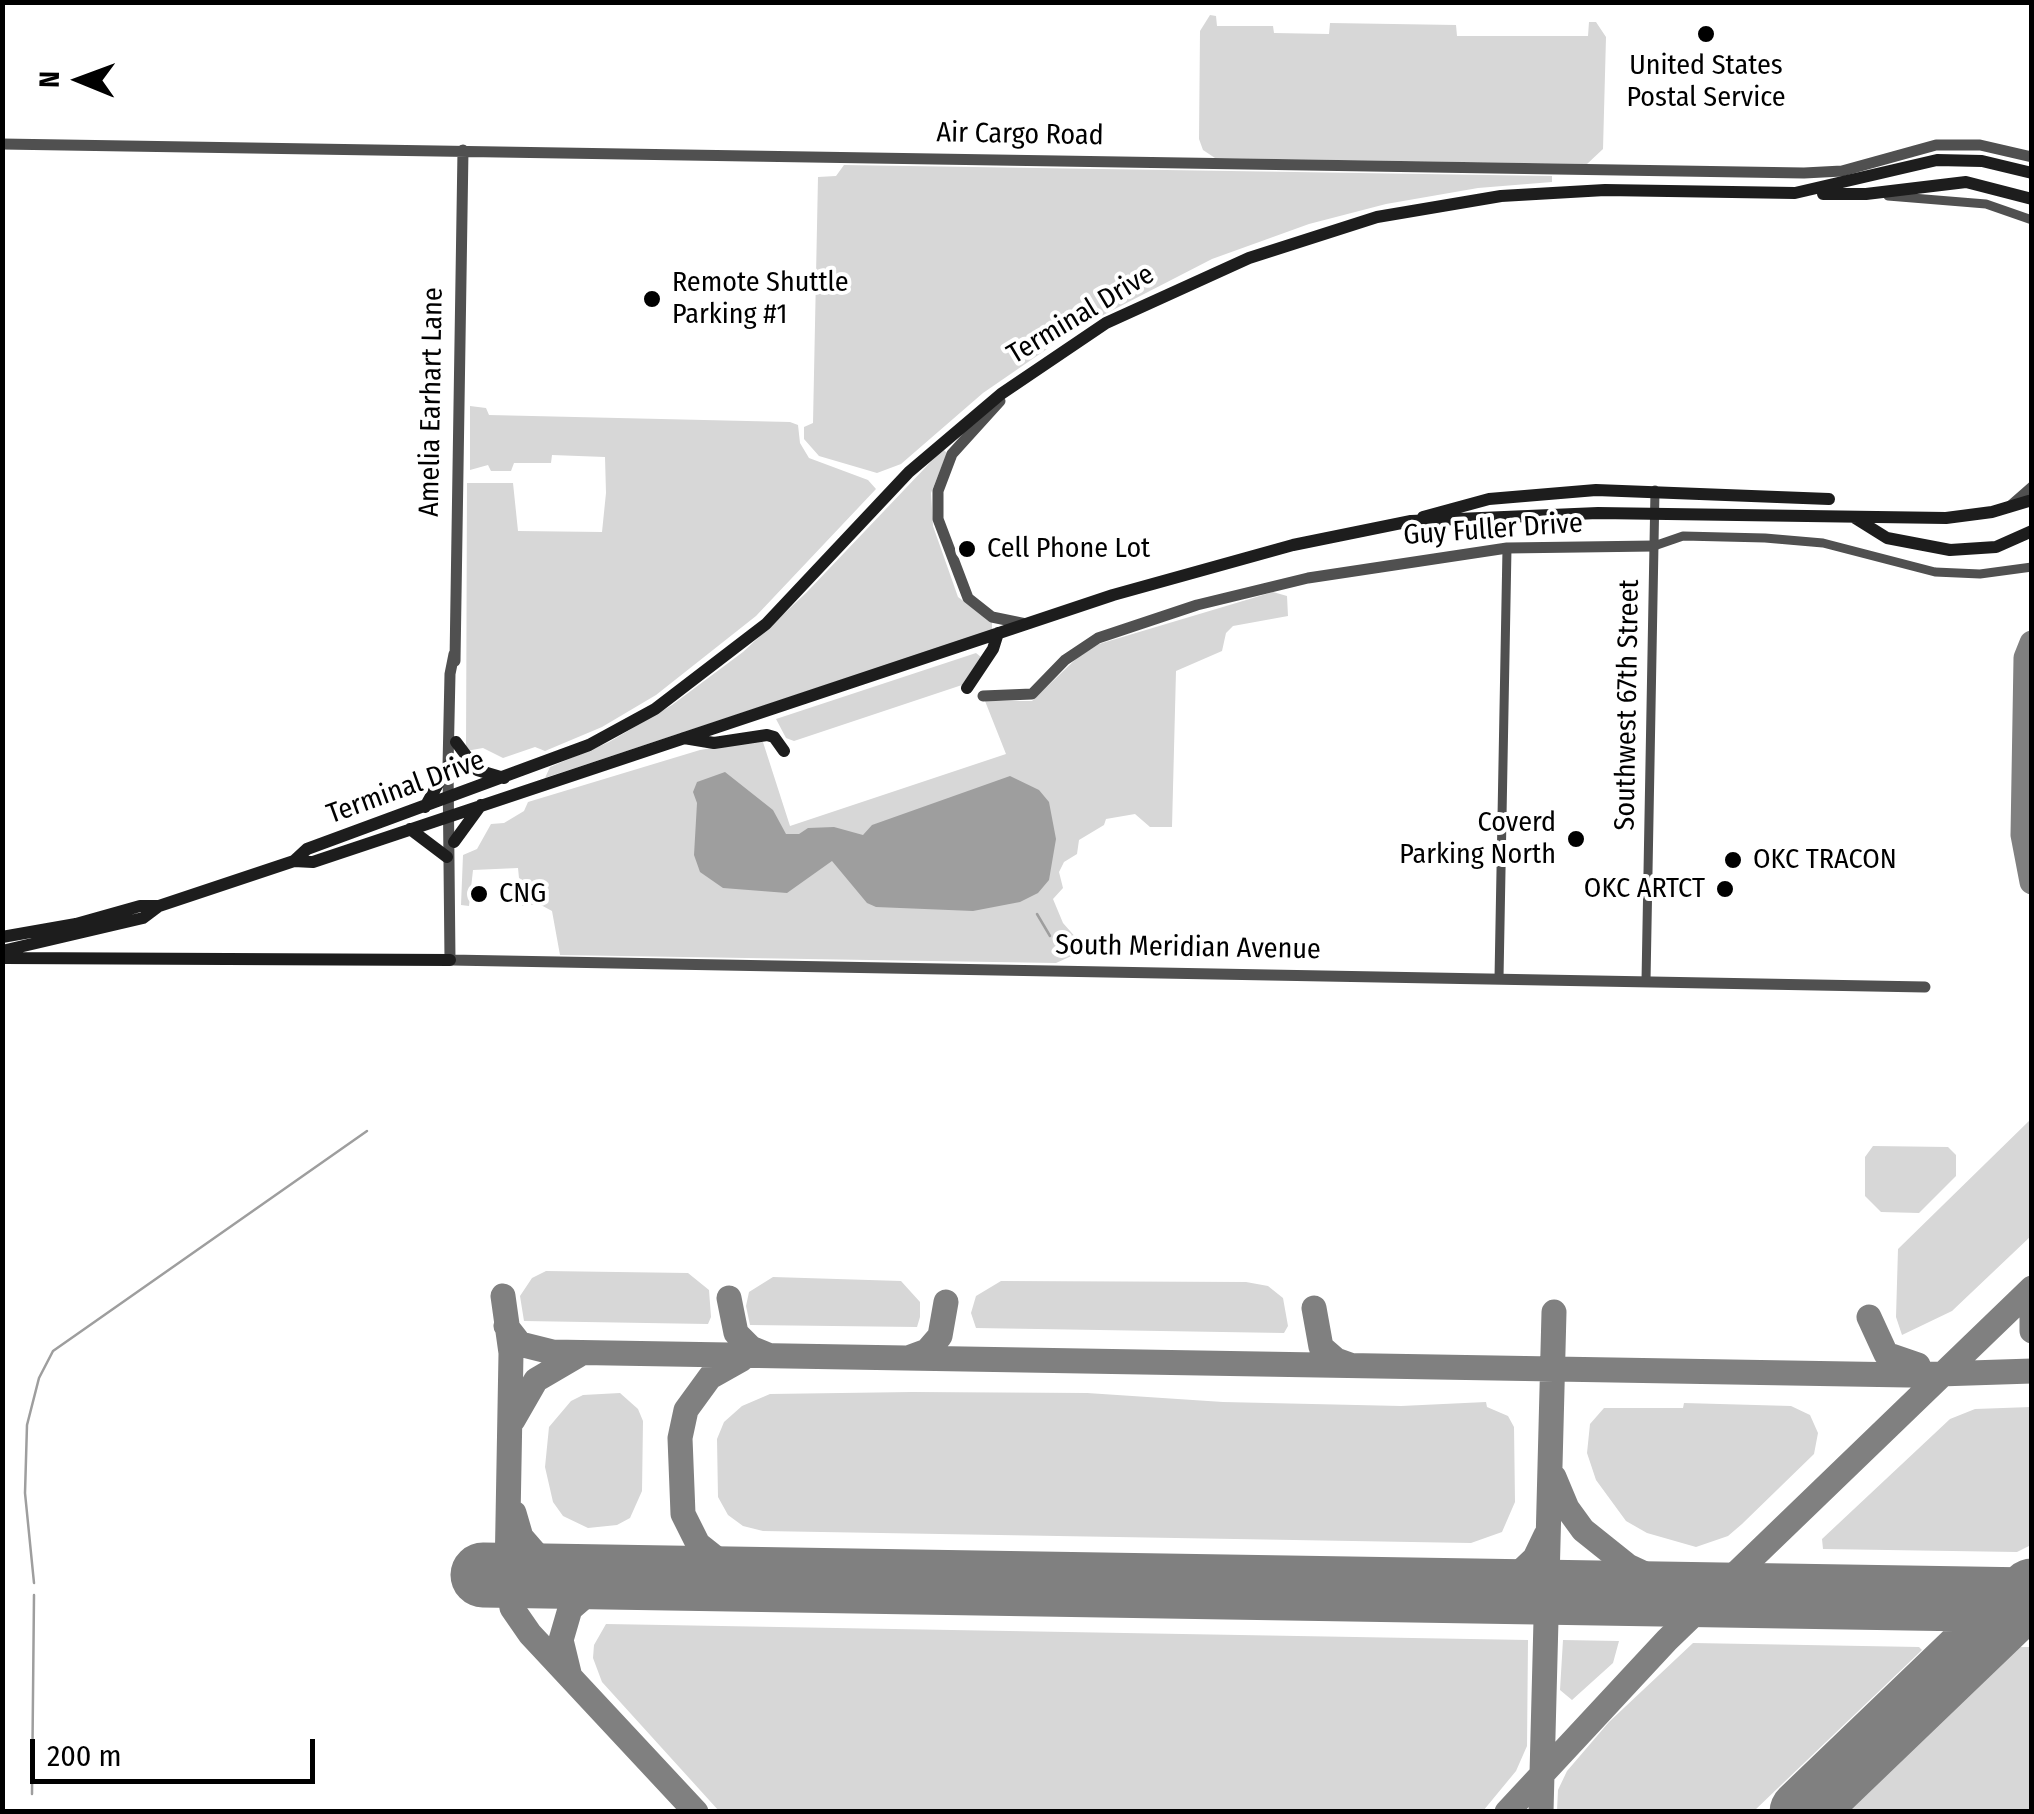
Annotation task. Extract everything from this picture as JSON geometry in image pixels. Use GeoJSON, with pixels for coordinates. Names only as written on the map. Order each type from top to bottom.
{"type":"FeatureCollection","features":[{"type":"Feature","properties":{"kind":"main road","name":"Terminal Drive"},"geometry":{"type":"LineString","coordinates":[[294,861],[307,849],[506,778],[620,730],[712,669],[790,602],[910,472],[1016,383],[1106,323],[1178,286],[1280,246],[1377,218],[1534,193],[1795,193],[1919,163],[1962,160],[2001,164],[2032,173]]}},
{"type":"Feature","properties":{"kind":"main road"},"geometry":{"type":"LineString","coordinates":[[1795,193],[1866,194],[1966,182],[2032,199]]}},
{"type":"Feature","properties":{"kind":"main road"},"geometry":{"type":"LineString","coordinates":[[1411,521],[1450,507],[1524,495],[1655,490],[1829,500]]}},
{"type":"Feature","properties":{"kind":"main road"},"geometry":{"type":"LineString","coordinates":[[1786,498],[1786,516]]}},
{"type":"Feature","properties":{"kind":"main road"},"geometry":{"type":"LineString","coordinates":[[1853,516],[1946,518],[2007,509],[2032,500]]}},
{"type":"Feature","properties":{"kind":"main road","name":"Terminal Drive"},"geometry":{"type":"LineString","coordinates":[[2,954],[106,930],[143,918],[160,906],[294,861],[313,862],[1026,624],[1241,558],[1411,521],[1655,513],[1853,516],[1887,538],[1950,550],[1996,547],[2032,532]]}},
{"type":"Feature","properties":{"kind":"main road"},"geometry":{"type":"LineString","coordinates":[[967,688],[993,648],[998,633]]}},
{"type":"Feature","properties":{"kind":"main road"},"geometry":{"type":"LineString","coordinates":[[682,738],[714,743],[767,735],[784,751]]}},
{"type":"Feature","properties":{"kind":"main road"},"geometry":{"type":"LineString","coordinates":[[456,742],[477,770],[506,778]]}},
{"type":"Feature","properties":{"kind":"main road"},"geometry":{"type":"LineString","coordinates":[[424,808],[448,766]]}},
{"type":"Feature","properties":{"kind":"main road"},"geometry":{"type":"LineString","coordinates":[[454,842],[480,805]]}},
{"type":"Feature","properties":{"kind":"main road"},"geometry":{"type":"LineString","coordinates":[[410,829],[447,857]]}},
{"type":"Feature","properties":{"kind":"main road","name":"Terminal Drive"},"geometry":{"type":"LineString","coordinates":[[2,937],[76,924],[140,906],[160,906]]}},
{"type":"Feature","properties":{"kind":"main road"},"geometry":{"type":"LineString","coordinates":[[2,954],[450,960]]}},
{"type":"Feature","properties":{"kind":"street","name":"Air Cargo Road"},"geometry":{"type":"LineString","coordinates":[[2,144],[1804,173],[1842,171],[1936,145],[1980,146],[2032,158]]}},
{"type":"Feature","properties":{"kind":"street","name":"Amelia Earhart Lane"},"geometry":{"type":"LineString","coordinates":[[450,890],[447,857],[456,742],[454,654],[463,150]]}},
{"type":"Feature","properties":{"kind":"street"},"geometry":{"type":"LineString","coordinates":[[1866,194],[1986,204],[2032,220]]}},
{"type":"Feature","properties":{"kind":"street"},"geometry":{"type":"LineString","coordinates":[[1016,383],[952,454],[938,492],[938,519],[968,598],[992,617],[1026,624]]}},
{"type":"Feature","properties":{"kind":"street"},"geometry":{"type":"LineString","coordinates":[[2007,509],[2032,486]]}},
{"type":"Feature","properties":{"kind":"street","name":"Southwest 67th Street"},"geometry":{"type":"LineString","coordinates":[[1646,981],[1655,490]]}},
{"type":"Feature","properties":{"kind":"street","name":"Guy Fuller Drive"},"geometry":{"type":"LineString","coordinates":[[983,696],[1024,698],[1098,638],[1198,605],[1308,578],[1506,548],[1654,546],[1683,536],[1779,538],[1823,542],[1884,562],[1935,572],[1980,574],[2032,567]]}},
{"type":"Feature","properties":{"kind":"street"},"geometry":{"type":"LineString","coordinates":[[1499,978],[1506,548]]}},
{"type":"Feature","properties":{"kind":"street","name":"Amelia Earhart Lane"},"geometry":{"type":"LineString","coordinates":[[452,798],[448,766],[454,654]]}},
{"type":"Feature","properties":{"kind":"street","name":"Amelia Earhart Lane"},"geometry":{"type":"LineString","coordinates":[[450,960],[454,842],[451,815]]}},
{"type":"Feature","properties":{"kind":"street","name":"South Meridian Avenue"},"geometry":{"type":"LineString","coordinates":[[450,960],[1925,986]]}},
{"type":"Feature","properties":{"kind":"shaded area"},"geometry":{"type":"Polygon","coordinates":[[[1210,15],[1216,16],[1217,26],[1273,26],[1274,33],[1329,34],[1330,23],[1456,25],[1457,36],[1588,36],[1589,22],[1596,22],[1606,37],[1603,149],[1587,164],[1215,158],[1203,150],[1199,139],[1200,31],[1210,15]]]}},
{"type":"Feature","properties":{"kind":"shaded area"},"geometry":{"type":"Polygon","coordinates":[[[844,165],[1552,176],[1552,182],[1478,188],[1386,204],[1309,224],[1212,259],[1076,329],[983,393],[901,464],[877,473],[819,456],[804,439],[804,427],[813,423],[818,177],[836,176],[844,165]]]}},
{"type":"Feature","properties":{"kind":"shaded area"},"geometry":{"type":"Polygon","coordinates":[[[470,406],[486,408],[489,415],[790,422],[798,425],[800,443],[809,458],[868,480],[876,489],[756,616],[656,695],[602,727],[545,751],[535,747],[503,758],[483,748],[466,751],[467,483],[513,483],[518,531],[602,532],[606,493],[605,457],[552,455],[551,463],[514,463],[511,471],[491,471],[488,465],[470,470],[470,406]]]}},
{"type":"Feature","properties":{"kind":"shaded area"},"geometry":{"type":"Polygon","coordinates":[[[943,449],[947,453],[931,493],[933,526],[958,597],[992,622],[992,630],[545,778],[550,767],[609,742],[672,705],[743,652],[806,593],[943,449]]]}},
{"type":"Feature","properties":{"kind":"shaded area"},"geometry":{"type":"Polygon","coordinates":[[[1273,592],[1287,596],[1288,616],[1233,626],[1226,633],[1222,651],[1176,671],[1172,827],[1150,827],[1135,814],[1106,819],[1104,825],[1079,840],[1077,854],[1064,862],[1059,872],[1063,888],[1053,899],[1063,923],[1078,940],[1076,954],[1056,963],[560,955],[552,911],[539,904],[522,906],[526,882],[519,878],[518,868],[473,870],[469,906],[461,905],[463,855],[477,849],[491,824],[504,823],[524,811],[528,802],[700,750],[762,739],[790,826],[1006,754],[985,701],[1032,701],[1078,657],[1099,644],[1273,592]]]}},
{"type":"Feature","properties":{"kind":"shaded area"},"geometry":{"type":"Polygon","coordinates":[[[976,653],[981,657],[962,685],[794,741],[786,738],[776,719],[976,653]]]}},
{"type":"Feature","properties":{"kind":"shaded area"},"geometry":{"type":"Polygon","coordinates":[[[725,772],[773,810],[786,834],[834,827],[863,835],[872,825],[1010,776],[1039,790],[1049,802],[1056,839],[1049,880],[1038,893],[1020,902],[973,911],[876,907],[867,903],[832,861],[787,893],[723,888],[700,872],[694,855],[697,803],[693,792],[697,782],[725,772]]]}},
{"type":"Feature","properties":{"kind":"shaded area"},"geometry":{"type":"Polygon","coordinates":[[[2031,1119],[2031,1236],[1952,1311],[1902,1335],[1896,1317],[1898,1249],[2031,1119]]]}},
{"type":"Feature","properties":{"kind":"shaded area"},"geometry":{"type":"Polygon","coordinates":[[[1873,1146],[1948,1147],[1956,1155],[1956,1176],[1919,1213],[1881,1212],[1865,1196],[1865,1157],[1873,1146]]]}},
{"type":"Feature","properties":{"kind":"shaded area"},"geometry":{"type":"Polygon","coordinates":[[[546,1271],[688,1273],[709,1290],[711,1317],[708,1324],[524,1321],[520,1296],[532,1278],[546,1271]]]}},
{"type":"Feature","properties":{"kind":"shaded area"},"geometry":{"type":"Polygon","coordinates":[[[773,1277],[901,1281],[920,1302],[917,1327],[750,1325],[746,1306],[749,1292],[773,1277]]]}},
{"type":"Feature","properties":{"kind":"shaded area"},"geometry":{"type":"Polygon","coordinates":[[[1001,1281],[1246,1282],[1268,1286],[1283,1298],[1288,1326],[1284,1333],[976,1328],[971,1313],[976,1296],[1001,1281]]]}},
{"type":"Feature","properties":{"kind":"shaded area"},"geometry":{"type":"Polygon","coordinates":[[[620,1393],[638,1409],[643,1421],[642,1491],[630,1518],[617,1525],[588,1528],[563,1516],[553,1502],[545,1467],[549,1427],[571,1401],[583,1395],[620,1393]]]}},
{"type":"Feature","properties":{"kind":"shaded area"},"geometry":{"type":"Polygon","coordinates":[[[1087,1393],[1223,1402],[1401,1406],[1486,1402],[1487,1407],[1508,1416],[1514,1427],[1515,1502],[1502,1532],[1471,1543],[763,1531],[743,1526],[728,1515],[718,1497],[717,1439],[724,1422],[742,1406],[770,1394],[1087,1393]]]}},
{"type":"Feature","properties":{"kind":"shaded area"},"geometry":{"type":"Polygon","coordinates":[[[1684,1403],[1791,1406],[1810,1415],[1818,1433],[1814,1454],[1742,1524],[1728,1536],[1696,1547],[1647,1533],[1626,1521],[1596,1480],[1587,1453],[1590,1424],[1604,1408],[1683,1408],[1684,1403]]]}},
{"type":"Feature","properties":{"kind":"shaded area"},"geometry":{"type":"Polygon","coordinates":[[[2031,1407],[2029,1546],[2017,1552],[1823,1549],[1822,1539],[1950,1419],[1975,1409],[2031,1407]]]}},
{"type":"Feature","properties":{"kind":"shaded area"},"geometry":{"type":"Polygon","coordinates":[[[606,1624],[1528,1640],[1527,1746],[1516,1771],[1483,1811],[719,1811],[602,1682],[593,1658],[594,1645],[606,1624]]]}},
{"type":"Feature","properties":{"kind":"shaded area"},"geometry":{"type":"Polygon","coordinates":[[[1563,1640],[1619,1641],[1613,1663],[1572,1700],[1560,1690],[1563,1640]]]}},
{"type":"Feature","properties":{"kind":"shaded area"},"geometry":{"type":"Polygon","coordinates":[[[1693,1643],[1922,1650],[1754,1811],[1557,1811],[1558,1790],[1567,1771],[1609,1722],[1693,1643]]]}},
{"type":"Feature","properties":{"kind":"shaded area"},"geometry":{"type":"Polygon","coordinates":[[[2018,1647],[2031,1647],[2031,1811],[1848,1811],[2018,1647]]]}},
{"type":"Feature","properties":{"kind":"waterway"},"geometry":{"type":"LineString","coordinates":[[1037,914],[1050,936]]}},
{"type":"Feature","properties":{"kind":"waterway"},"geometry":{"type":"LineString","coordinates":[[34,1583],[25,1493],[27,1425],[39,1378],[53,1351],[367,1131]]}},
{"type":"Feature","properties":{"kind":"waterway"},"geometry":{"type":"LineString","coordinates":[[32,1794],[34,1595]]}},
{"type":"Feature","properties":{"kind":"taxiway"},"geometry":{"type":"LineString","coordinates":[[2032,643],[2026,658],[2023,835],[2032,882]]}},
{"type":"Feature","properties":{"kind":"taxiway"},"geometry":{"type":"LineString","coordinates":[[1507,1812],[1667,1640],[2032,1288]]}},
{"type":"Feature","properties":{"kind":"taxiway"},"geometry":{"type":"LineString","coordinates":[[503,1296],[511,1353],[507,1575],[512,1608],[530,1634],[696,1812]]}},
{"type":"Feature","properties":{"kind":"taxiway"},"geometry":{"type":"LineString","coordinates":[[2032,1296],[2032,1331]]}},
{"type":"Feature","properties":{"kind":"taxiway"},"geometry":{"type":"LineString","coordinates":[[729,1298],[736,1333],[751,1348],[768,1355]]}},
{"type":"Feature","properties":{"kind":"taxiway"},"geometry":{"type":"LineString","coordinates":[[908,1358],[927,1351],[940,1336],[946,1302]]}},
{"type":"Feature","properties":{"kind":"taxiway"},"geometry":{"type":"LineString","coordinates":[[1314,1308],[1321,1347],[1336,1360],[1350,1365]]}},
{"type":"Feature","properties":{"kind":"taxiway"},"geometry":{"type":"LineString","coordinates":[[1541,1812],[1554,1312]]}},
{"type":"Feature","properties":{"kind":"taxiway"},"geometry":{"type":"LineString","coordinates":[[1869,1317],[1886,1354],[1918,1365]]}},
{"type":"Feature","properties":{"kind":"taxiway"},"geometry":{"type":"LineString","coordinates":[[506,1326],[520,1344],[552,1352],[1908,1375],[2032,1371]]}},
{"type":"Feature","properties":{"kind":"taxiway"},"geometry":{"type":"LineString","coordinates":[[513,1420],[536,1380],[577,1356]]}},
{"type":"Feature","properties":{"kind":"taxiway"},"geometry":{"type":"LineString","coordinates":[[742,1359],[710,1377],[686,1410],[680,1438],[683,1514],[698,1544],[727,1567],[753,1576],[796,1580]]}},
{"type":"Feature","properties":{"kind":"taxiway"},"geometry":{"type":"LineString","coordinates":[[1554,1477],[1567,1508],[1583,1530],[1628,1566],[1671,1586],[1737,1595]]}},
{"type":"Feature","properties":{"kind":"taxiway"},"geometry":{"type":"LineString","coordinates":[[514,1513],[521,1537],[541,1560],[587,1576]]}},
{"type":"Feature","properties":{"kind":"taxiway"},"geometry":{"type":"LineString","coordinates":[[1467,1591],[1516,1576],[1535,1558],[1546,1535]]}},
{"type":"Feature","properties":{"kind":"taxiway"},"geometry":{"type":"LineString","coordinates":[[569,1673],[561,1640],[570,1609],[592,1590],[627,1577]]}},
{"type":"Feature","properties":{"kind":"runway"},"geometry":{"type":"LineString","coordinates":[[483,1575],[2032,1600]]}},
{"type":"Feature","properties":{"kind":"runway"},"geometry":{"type":"LineString","coordinates":[[1802,1812],[2032,1591]]}},
{"type":"Feature","properties":{"kind":"place","name":"United States Postal Service"},"geometry":{"type":"Point","coordinates":[1706,34]}},
{"type":"Feature","properties":{"kind":"place","name":"Remote Shuttle Parking #1"},"geometry":{"type":"Point","coordinates":[652,299]}},
{"type":"Feature","properties":{"kind":"place","name":"Cell Phone Lot"},"geometry":{"type":"Point","coordinates":[967,549]}},
{"type":"Feature","properties":{"kind":"place","name":"Coverd Parking North"},"geometry":{"type":"Point","coordinates":[1576,839]}},
{"type":"Feature","properties":{"kind":"place","name":"OKC TRACON"},"geometry":{"type":"Point","coordinates":[1733,860]}},
{"type":"Feature","properties":{"kind":"place","name":"OKC ARTCT"},"geometry":{"type":"Point","coordinates":[1725,889]}},
{"type":"Feature","properties":{"kind":"place","name":"CNG"},"geometry":{"type":"Point","coordinates":[479,894]}}]}
